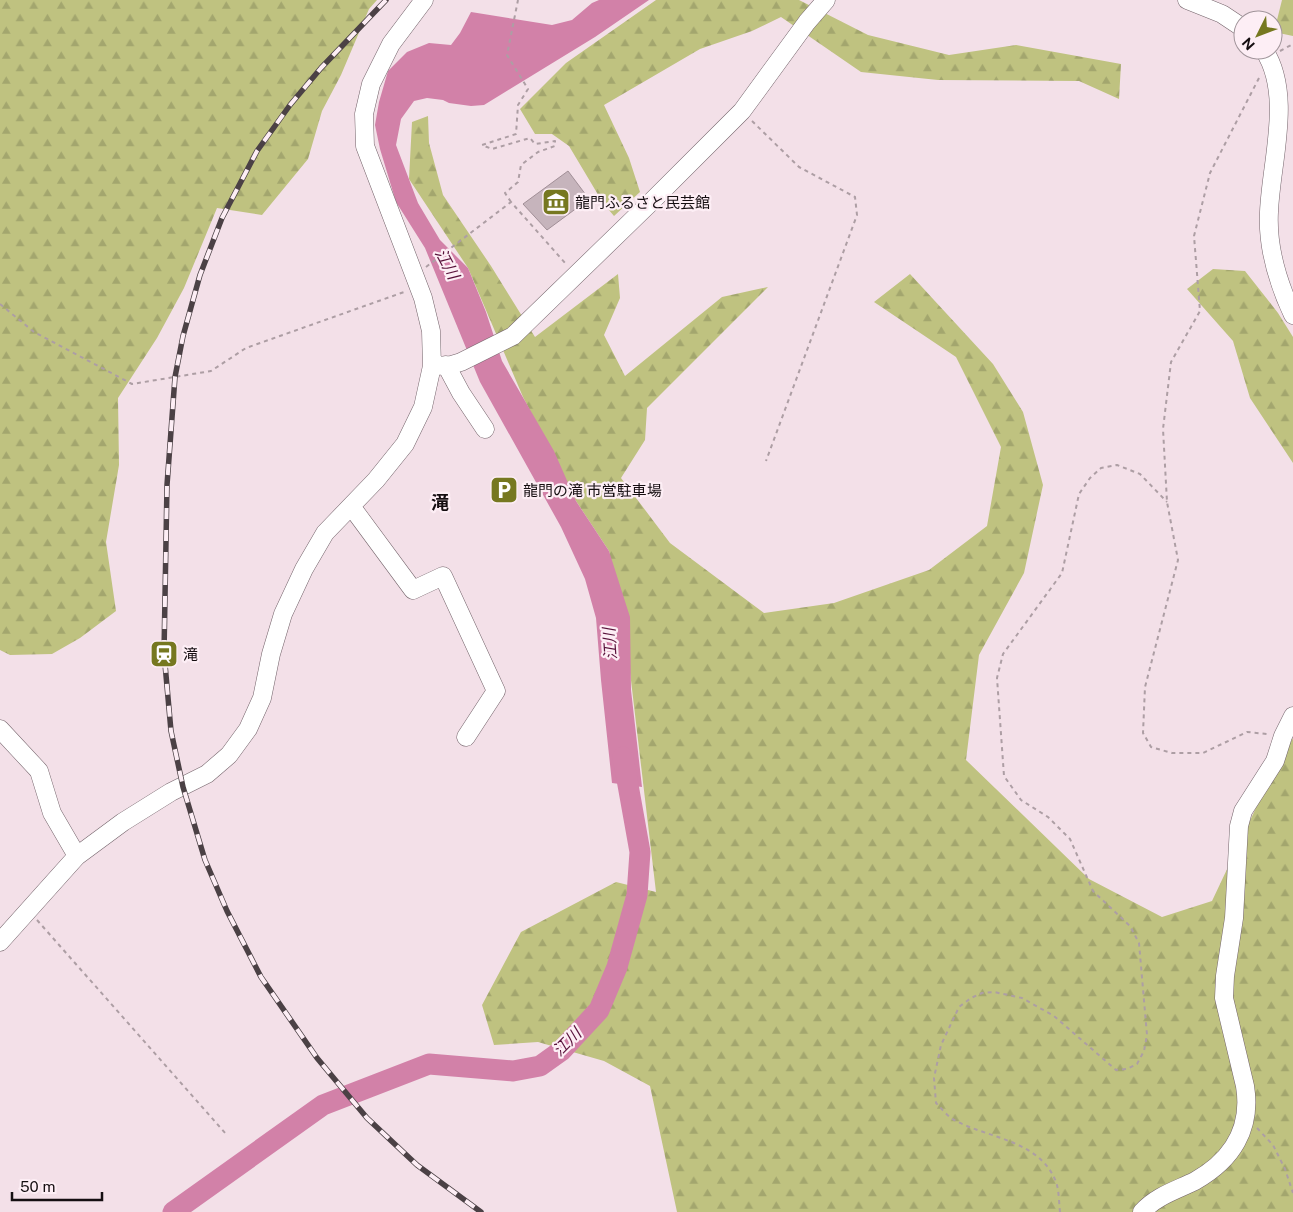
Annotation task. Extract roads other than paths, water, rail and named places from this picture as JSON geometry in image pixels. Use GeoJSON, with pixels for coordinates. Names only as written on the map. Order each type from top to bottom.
{"type":"FeatureCollection","features":[{"type":"Feature","properties":{"kind":"street"},"geometry":{"type":"LineString","coordinates":[[424,0],[391,44],[371,84],[364,114],[365,146],[419,288],[431,331],[461,393],[484,429]]}},
{"type":"Feature","properties":{"kind":"street"},"geometry":{"type":"LineString","coordinates":[[0,942],[76,856],[123,822],[171,792],[207,774],[230,755],[248,729],[262,698],[271,654],[283,614],[304,569],[325,533],[376,480],[405,444],[446,364],[513,336],[742,111],[807,22],[826,0]]}},
{"type":"Feature","properties":{"kind":"street"},"geometry":{"type":"LineString","coordinates":[[1187,0],[1222,14],[1233,21]]}},
{"type":"Feature","properties":{"kind":"street"},"geometry":{"type":"LineString","coordinates":[[1269,60],[1274,68],[1280,107],[1269,212],[1271,247],[1277,275],[1293,316]]}},
{"type":"Feature","properties":{"kind":"street"},"geometry":{"type":"LineString","coordinates":[[351,506],[413,590],[443,576],[496,691],[466,737]]}},
{"type":"Feature","properties":{"kind":"street"},"geometry":{"type":"LineString","coordinates":[[1142,1212],[1153,1202],[1196,1180],[1215,1167],[1236,1143],[1246,1118],[1247,1100],[1245,1086],[1224,998],[1234,918],[1238,826],[1243,811],[1275,761],[1283,736],[1293,716]]}},
{"type":"Feature","properties":{"kind":"street"},"geometry":{"type":"LineString","coordinates":[[0,729],[39,771],[52,813],[76,856]]}},
{"type":"Feature","properties":{"kind":"water"},"geometry":{"type":"Polygon","coordinates":[[[599,0],[649,0],[595,37],[484,105],[471,106],[427,98],[414,101],[401,119],[396,145],[418,203],[440,240],[468,268],[486,312],[502,361],[554,451],[576,501],[609,551],[630,617],[631,690],[642,787],[612,783],[596,618],[585,579],[561,527],[480,382],[425,248],[396,202],[375,125],[388,71],[407,52],[429,43],[451,45],[471,12],[552,25],[572,20],[592,3],[599,0]]]}},
{"type":"Feature","properties":{"kind":"waterway","name":"江川"},"geometry":{"type":"LineString","coordinates":[[173,1212],[323,1105],[429,1064],[513,1071],[540,1066],[561,1051],[599,1010],[617,967],[637,895],[640,852],[623,757]]}},
{"type":"Feature","properties":{"kind":"railway"},"geometry":{"type":"LineString","coordinates":[[386,0],[321,68],[290,105],[257,151],[222,218],[200,275],[183,336],[175,377],[167,485],[164,653],[171,731],[183,787],[205,860],[227,911],[261,977],[317,1058],[367,1118],[417,1165],[481,1212]]}},
{"type":"Feature","properties":{"kind":"place","name":"龍門ふるさと民芸館"},"geometry":{"type":"Point","coordinates":[556,202]}},
{"type":"Feature","properties":{"kind":"place","name":"龍門の滝 市営駐車場"},"geometry":{"type":"Point","coordinates":[504,490]}},
{"type":"Feature","properties":{"kind":"place","name":"滝"},"geometry":{"type":"Point","coordinates":[164,654]}},
{"type":"Feature","properties":{"kind":"district","name":"滝"},"geometry":{"type":"Point","coordinates":[440,502]}}]}
